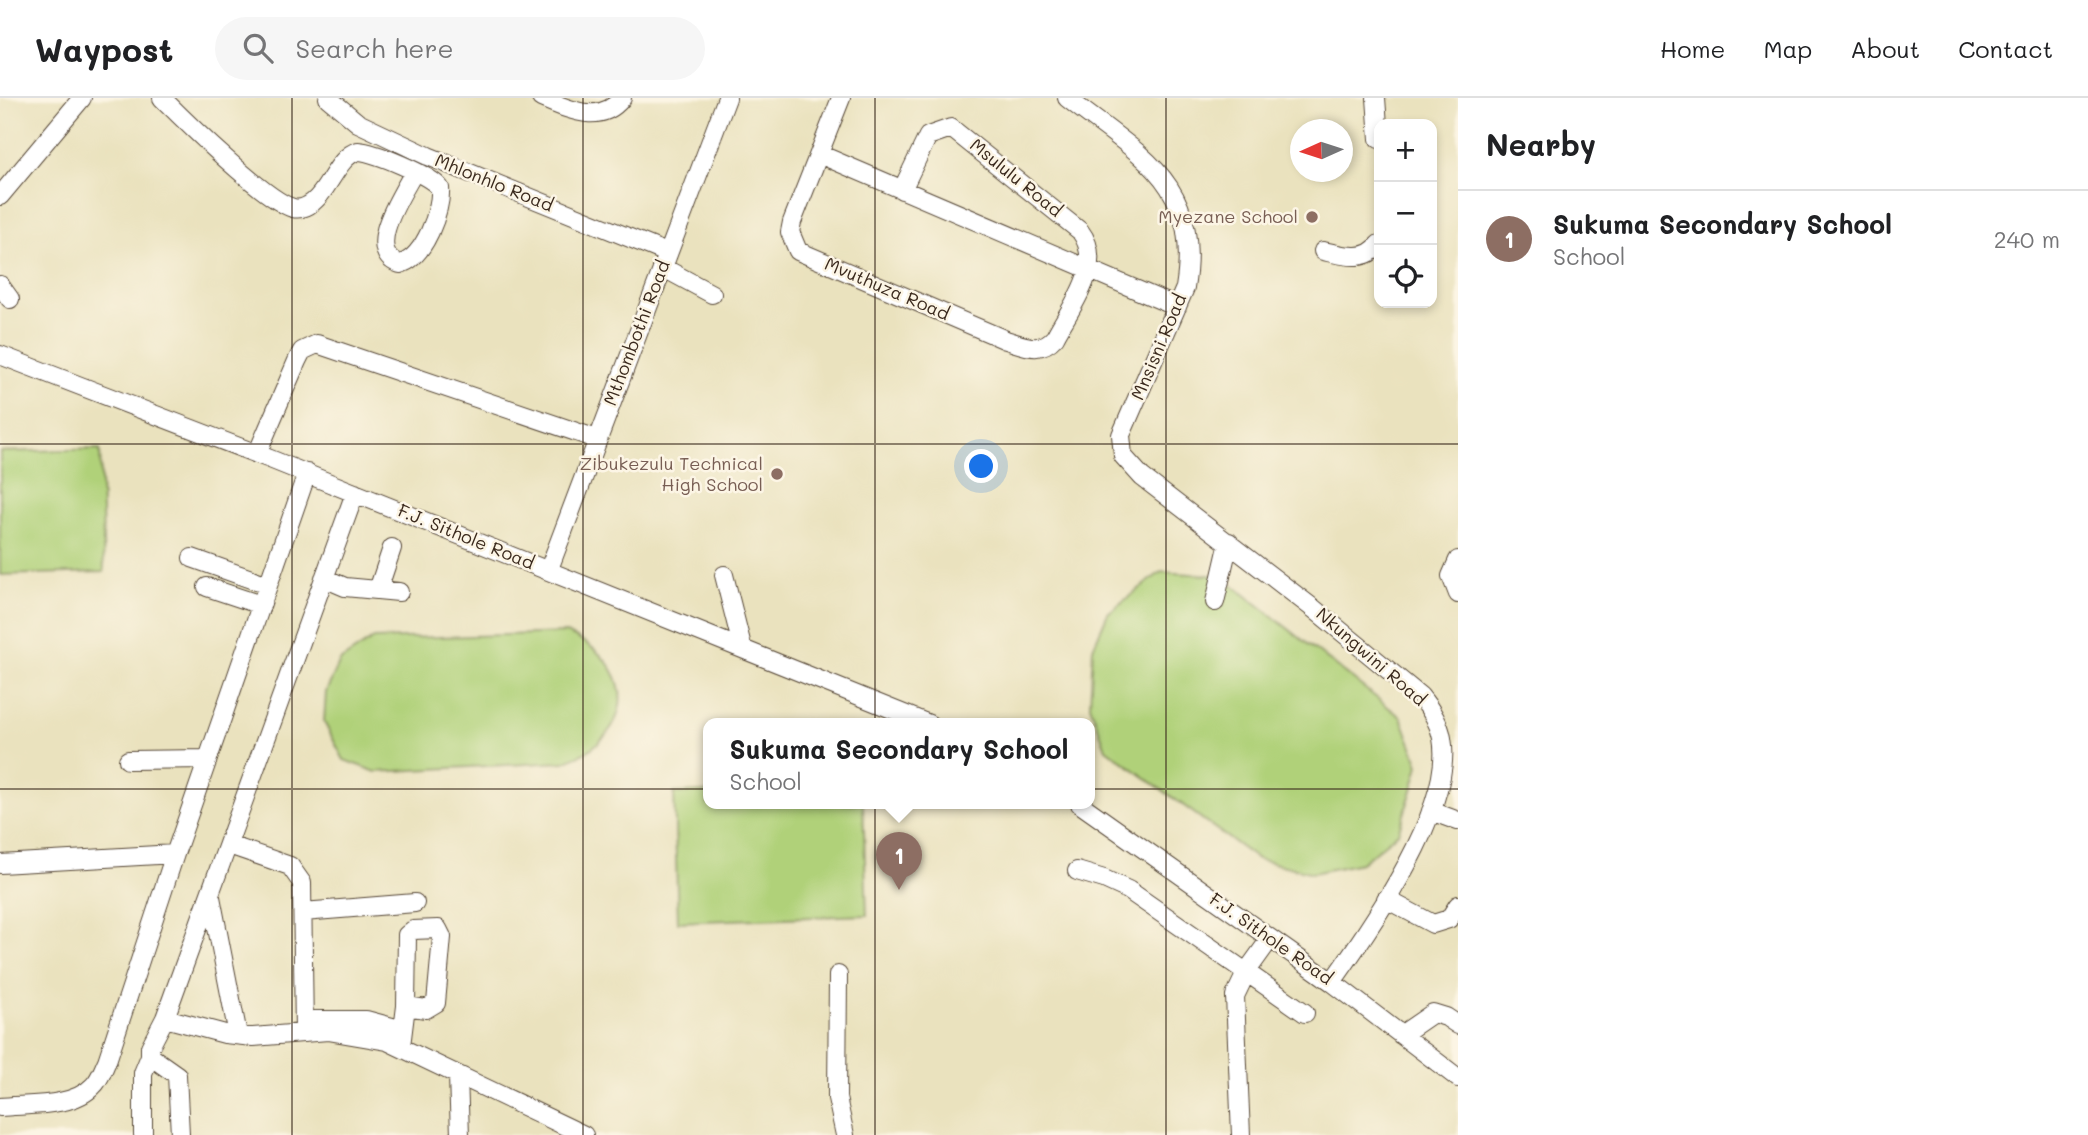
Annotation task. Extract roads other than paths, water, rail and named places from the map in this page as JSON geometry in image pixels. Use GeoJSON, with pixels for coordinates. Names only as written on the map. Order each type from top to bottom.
{"type":"FeatureCollection","features":[{"type":"Feature","properties":{"kind":"street"},"geometry":{"type":"LineString","coordinates":[[0,196],[7,176],[82,98]]}},
{"type":"Feature","properties":{"kind":"street"},"geometry":{"type":"LineString","coordinates":[[162,98],[267,192],[292,208],[306,207],[316,201],[353,152],[365,151],[414,172],[438,184],[440,194],[420,249],[407,262],[400,264],[386,253],[385,232],[414,172]]}},
{"type":"Feature","properties":{"kind":"street","name":"Mhlonhlo Road"},"geometry":{"type":"LineString","coordinates":[[328,98],[358,123],[665,260],[712,294]]}},
{"type":"Feature","properties":{"kind":"street"},"geometry":{"type":"LineString","coordinates":[[541,98],[580,113],[597,114],[612,108],[622,98]]}},
{"type":"Feature","properties":{"kind":"street","name":"Mthombothi Road"},"geometry":{"type":"LineString","coordinates":[[549,569],[727,98]]}},
{"type":"Feature","properties":{"kind":"street","name":"Mvuthuza Road"},"geometry":{"type":"LineString","coordinates":[[841,98],[792,222],[793,242],[798,251],[1006,340],[1032,348],[1047,346],[1055,337],[1090,270]]}},
{"type":"Feature","properties":{"kind":"street","name":"Mnsisni Road"},"geometry":{"type":"LineString","coordinates":[[1067,98],[1165,178],[1179,201],[1187,235],[1189,262],[1185,288],[1121,435]]}},
{"type":"Feature","properties":{"kind":"street"},"geometry":{"type":"LineString","coordinates":[[1376,98],[1378,119]]}},
{"type":"Feature","properties":{"kind":"street","name":"Msululu Road"},"geometry":{"type":"LineString","coordinates":[[902,190],[928,136],[951,128],[1074,225],[1087,243],[1090,270]]}},
{"type":"Feature","properties":{"kind":"street"},"geometry":{"type":"LineString","coordinates":[[819,154],[1177,307]]}},
{"type":"Feature","properties":{"kind":"street"},"geometry":{"type":"LineString","coordinates":[[1323,251],[1350,257],[1369,255],[1378,245]]}},
{"type":"Feature","properties":{"kind":"street"},"geometry":{"type":"LineString","coordinates":[[257,454],[302,351],[317,344],[597,439]]}},
{"type":"Feature","properties":{"kind":"street","name":"F.J. Sithole Road"},"geometry":{"type":"LineString","coordinates":[[0,355],[549,569],[915,718]]}},
{"type":"Feature","properties":{"kind":"street","name":"Nkungwini Road"},"geometry":{"type":"LineString","coordinates":[[1121,435],[1123,456],[1142,477],[1229,542],[1420,696],[1434,713],[1442,737],[1444,760],[1431,811],[1386,899],[1364,937],[1332,982]]}},
{"type":"Feature","properties":{"kind":"street"},"geometry":{"type":"LineString","coordinates":[[0,1107],[64,1100],[93,1087],[107,1061],[175,853],[307,474]]}},
{"type":"Feature","properties":{"kind":"street"},"geometry":{"type":"LineString","coordinates":[[143,1135],[143,1073],[150,1056],[150,1047],[165,1018],[211,895],[355,493]]}},
{"type":"Feature","properties":{"kind":"street"},"geometry":{"type":"LineString","coordinates":[[1214,602],[1229,542]]}},
{"type":"Feature","properties":{"kind":"street"},"geometry":{"type":"LineString","coordinates":[[378,590],[392,548]]}},
{"type":"Feature","properties":{"kind":"street"},"geometry":{"type":"LineString","coordinates":[[192,558],[268,585]]}},
{"type":"Feature","properties":{"kind":"street"},"geometry":{"type":"LineString","coordinates":[[1458,560],[1451,576],[1458,594]]}},
{"type":"Feature","properties":{"kind":"street"},"geometry":{"type":"LineString","coordinates":[[724,575],[742,646]]}},
{"type":"Feature","properties":{"kind":"street"},"geometry":{"type":"LineString","coordinates":[[324,578],[345,587],[399,592]]}},
{"type":"Feature","properties":{"kind":"street"},"geometry":{"type":"LineString","coordinates":[[207,587],[261,605]]}},
{"type":"Feature","properties":{"kind":"street"},"geometry":{"type":"LineString","coordinates":[[128,760],[208,759]]}},
{"type":"Feature","properties":{"kind":"street","name":"F.J. Sithole Road"},"geometry":{"type":"LineString","coordinates":[[1087,809],[1332,982],[1458,1078]]}},
{"type":"Feature","properties":{"kind":"street"},"geometry":{"type":"LineString","coordinates":[[1431,811],[1458,821]]}},
{"type":"Feature","properties":{"kind":"street"},"geometry":{"type":"LineString","coordinates":[[229,845],[290,866],[302,883],[304,1027]]}},
{"type":"Feature","properties":{"kind":"street"},"geometry":{"type":"LineString","coordinates":[[0,864],[175,853]]}},
{"type":"Feature","properties":{"kind":"street"},"geometry":{"type":"LineString","coordinates":[[1077,871],[1117,884],[1305,1013]]}},
{"type":"Feature","properties":{"kind":"street"},"geometry":{"type":"LineString","coordinates":[[211,895],[237,1035]]}},
{"type":"Feature","properties":{"kind":"street"},"geometry":{"type":"LineString","coordinates":[[1386,899],[1433,924],[1449,919],[1458,905]]}},
{"type":"Feature","properties":{"kind":"street"},"geometry":{"type":"LineString","coordinates":[[303,912],[415,903]]}},
{"type":"Feature","properties":{"kind":"street"},"geometry":{"type":"LineString","coordinates":[[1241,1135],[1233,1009],[1237,988],[1270,939]]}},
{"type":"Feature","properties":{"kind":"street"},"geometry":{"type":"LineString","coordinates":[[838,975],[837,1098],[845,1135]]}},
{"type":"Feature","properties":{"kind":"street"},"geometry":{"type":"LineString","coordinates":[[402,1038],[406,1006]]}},
{"type":"Feature","properties":{"kind":"street"},"geometry":{"type":"LineString","coordinates":[[1401,1035],[1433,1013],[1446,1017],[1458,1026]]}},
{"type":"Feature","properties":{"kind":"street"},"geometry":{"type":"LineString","coordinates":[[165,1018],[237,1035],[304,1027],[402,1038],[458,1076],[584,1135]]}},
{"type":"Feature","properties":{"kind":"street"},"geometry":{"type":"LineString","coordinates":[[150,1056],[177,1075],[180,1134]]}},
{"type":"Feature","properties":{"kind":"street"},"geometry":{"type":"LineString","coordinates":[[458,1076],[460,1135]]}},
{"type":"Feature","properties":{"kind":"place","name":"Myezane School"},"geometry":{"type":"Point","coordinates":[1312,217]}},
{"type":"Feature","properties":{"kind":"place","name":"Zibukezulu Technical High School"},"geometry":{"type":"Point","coordinates":[777,474]}},
{"type":"Feature","properties":{"kind":"place","name":"Sukuma Secondary School"},"geometry":{"type":"Point","coordinates":[899,890]}}]}
